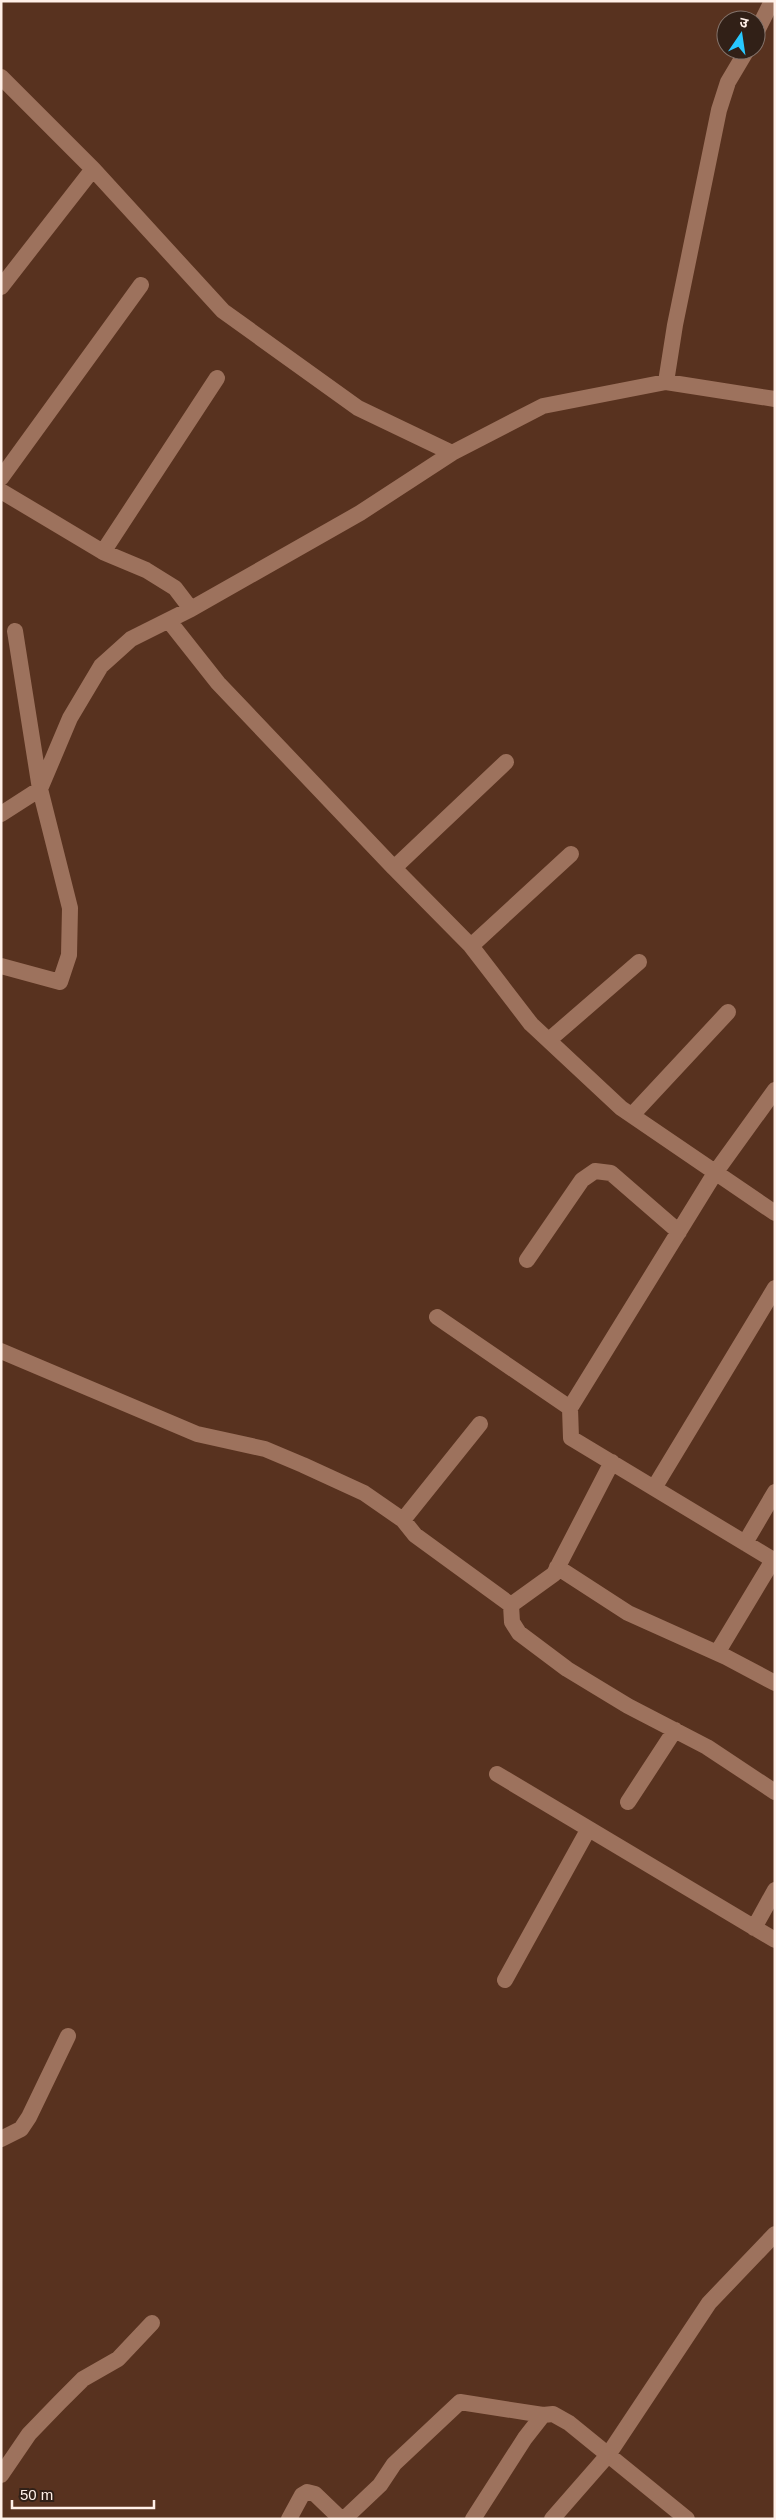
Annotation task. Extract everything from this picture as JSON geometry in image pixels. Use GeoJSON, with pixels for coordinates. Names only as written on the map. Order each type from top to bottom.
{"type":"FeatureCollection","features":[{"type":"Feature","properties":{"kind":"street"},"geometry":{"type":"LineString","coordinates":[[766,13],[772,1]]}},
{"type":"Feature","properties":{"kind":"street"},"geometry":{"type":"LineString","coordinates":[[666,382],[675,325],[719,110],[728,82],[741,60]]}},
{"type":"Feature","properties":{"kind":"street"},"geometry":{"type":"LineString","coordinates":[[1,77],[93,169],[223,311],[358,408],[452,453]]}},
{"type":"Feature","properties":{"kind":"street"},"geometry":{"type":"LineString","coordinates":[[1,287],[93,169]]}},
{"type":"Feature","properties":{"kind":"street"},"geometry":{"type":"LineString","coordinates":[[1,478],[140,285]]}},
{"type":"Feature","properties":{"kind":"street"},"geometry":{"type":"LineString","coordinates":[[103,552],[217,378]]}},
{"type":"Feature","properties":{"kind":"street"},"geometry":{"type":"LineString","coordinates":[[1,814],[40,789],[70,718],[101,666],[131,639],[191,610],[360,513],[452,453],[544,406],[666,382],[775,399]]}},
{"type":"Feature","properties":{"kind":"street"},"geometry":{"type":"LineString","coordinates":[[1,491],[103,552],[146,570],[175,588],[191,610]]}},
{"type":"Feature","properties":{"kind":"street"},"geometry":{"type":"LineString","coordinates":[[169,621],[218,683],[471,946],[532,1024],[621,1108],[775,1213]]}},
{"type":"Feature","properties":{"kind":"street"},"geometry":{"type":"LineString","coordinates":[[1,966],[60,982],[69,955],[70,908],[40,789],[15,631]]}},
{"type":"Feature","properties":{"kind":"street"},"geometry":{"type":"LineString","coordinates":[[394,868],[506,762]]}},
{"type":"Feature","properties":{"kind":"street"},"geometry":{"type":"LineString","coordinates":[[471,946],[572,854]]}},
{"type":"Feature","properties":{"kind":"street"},"geometry":{"type":"LineString","coordinates":[[549,1040],[639,962]]}},
{"type":"Feature","properties":{"kind":"street"},"geometry":{"type":"LineString","coordinates":[[632,1115],[728,1012]]}},
{"type":"Feature","properties":{"kind":"street"},"geometry":{"type":"LineString","coordinates":[[717,1653],[774,1561],[571,1438],[570,1408],[715,1173],[775,1090]]}},
{"type":"Feature","properties":{"kind":"street"},"geometry":{"type":"LineString","coordinates":[[527,1260],[582,1180],[595,1171],[611,1173],[679,1232]]}},
{"type":"Feature","properties":{"kind":"street"},"geometry":{"type":"LineString","coordinates":[[654,1488],[775,1288]]}},
{"type":"Feature","properties":{"kind":"street"},"geometry":{"type":"LineString","coordinates":[[437,1317],[570,1408]]}},
{"type":"Feature","properties":{"kind":"street"},"geometry":{"type":"LineString","coordinates":[[1,1352],[197,1434],[265,1449],[364,1493],[402,1520],[415,1535],[511,1605]]}},
{"type":"Feature","properties":{"kind":"street"},"geometry":{"type":"LineString","coordinates":[[402,1520],[480,1424]]}},
{"type":"Feature","properties":{"kind":"street"},"geometry":{"type":"LineString","coordinates":[[511,1605],[554,1574],[612,1462]]}},
{"type":"Feature","properties":{"kind":"street"},"geometry":{"type":"LineString","coordinates":[[745,1543],[775,1492]]}},
{"type":"Feature","properties":{"kind":"street"},"geometry":{"type":"LineString","coordinates":[[557,1567],[628,1613],[717,1653],[775,1683]]}},
{"type":"Feature","properties":{"kind":"street"},"geometry":{"type":"LineString","coordinates":[[511,1605],[512,1622],[519,1633],[567,1669],[707,1747],[775,1792]]}},
{"type":"Feature","properties":{"kind":"street"},"geometry":{"type":"LineString","coordinates":[[628,1802],[675,1730]]}},
{"type":"Feature","properties":{"kind":"street"},"geometry":{"type":"LineString","coordinates":[[497,1774],[775,1940]]}},
{"type":"Feature","properties":{"kind":"street"},"geometry":{"type":"LineString","coordinates":[[506,1980],[588,1830]]}},
{"type":"Feature","properties":{"kind":"street"},"geometry":{"type":"LineString","coordinates":[[754,1928],[775,1890]]}},
{"type":"Feature","properties":{"kind":"street"},"geometry":{"type":"LineString","coordinates":[[1,2139],[21,2129],[29,2117],[68,2036]]}},
{"type":"Feature","properties":{"kind":"street"},"geometry":{"type":"LineString","coordinates":[[552,2519],[608,2454],[709,2303],[775,2234]]}},
{"type":"Feature","properties":{"kind":"street"},"geometry":{"type":"LineString","coordinates":[[1,2475],[29,2434],[59,2403],[83,2379],[118,2359],[152,2323]]}},
{"type":"Feature","properties":{"kind":"street"},"geometry":{"type":"LineString","coordinates":[[289,2519],[302,2495],[307,2492],[315,2494],[343,2519],[380,2485],[394,2464],[460,2402],[543,2415],[553,2414],[569,2423],[684,2518]]}},
{"type":"Feature","properties":{"kind":"street"},"geometry":{"type":"LineString","coordinates":[[474,2519],[525,2438],[543,2415]]}}]}
